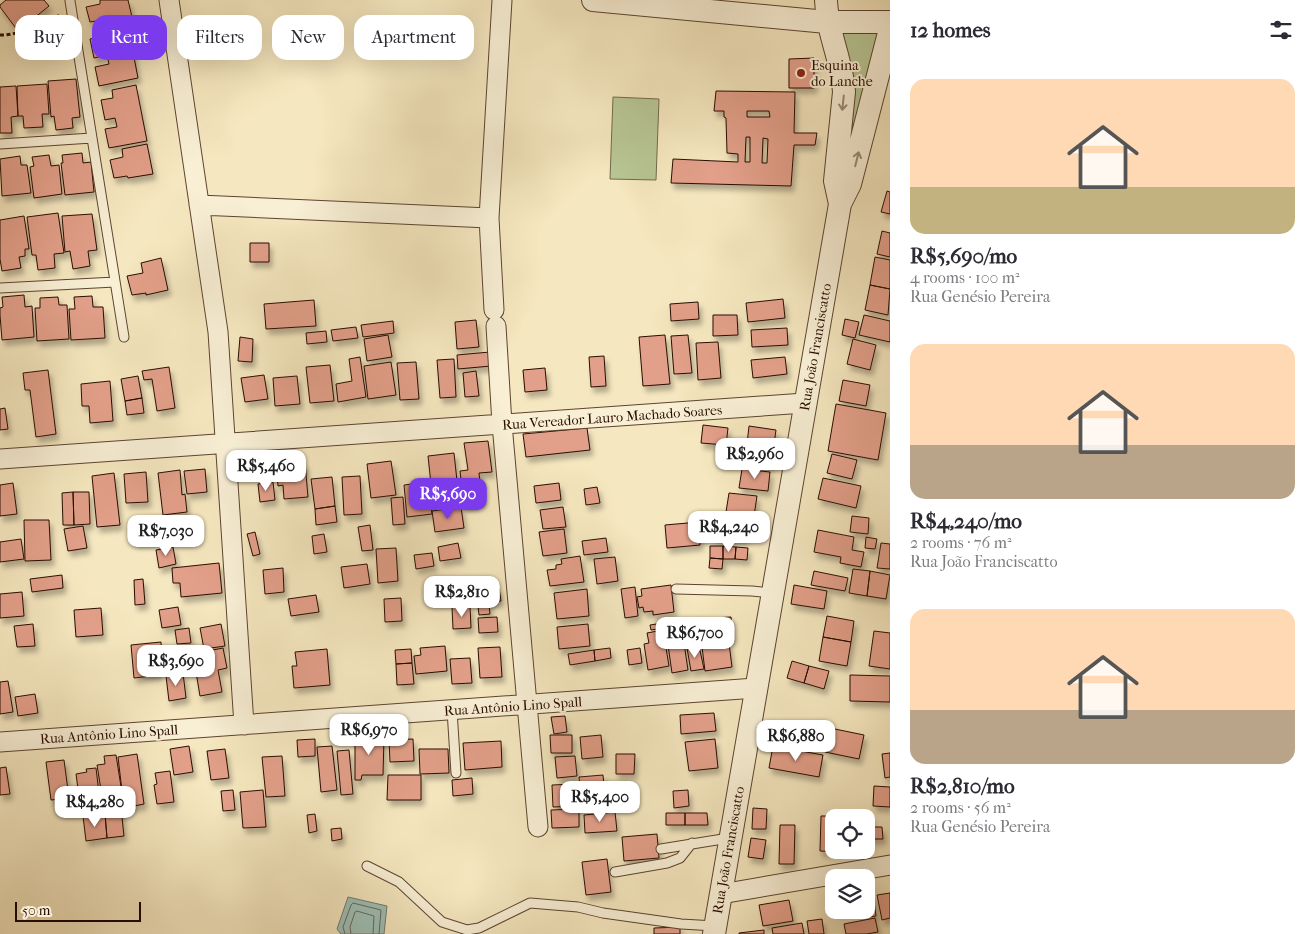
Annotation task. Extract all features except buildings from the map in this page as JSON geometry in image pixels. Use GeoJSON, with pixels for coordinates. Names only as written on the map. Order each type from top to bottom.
{"type":"FeatureCollection","features":[{"type":"Feature","properties":{"kind":"street"},"geometry":{"type":"LineString","coordinates":[[169,0],[218,332],[244,725]]}},
{"type":"Feature","properties":{"kind":"street"},"geometry":{"type":"LineString","coordinates":[[502,0],[488,218],[502,424],[538,826]]}},
{"type":"Feature","properties":{"kind":"street"},"geometry":{"type":"LineString","coordinates":[[593,0],[826,11],[890,22]]}},
{"type":"Feature","properties":{"kind":"street","name":"Rua João Franciscatto"},"geometry":{"type":"LineString","coordinates":[[826,11],[844,81],[835,181],[840,204]]}},
{"type":"Feature","properties":{"kind":"street","name":"Rua João Franciscatto"},"geometry":{"type":"LineString","coordinates":[[714,930],[840,204],[850,184],[890,29]]}},
{"type":"Feature","properties":{"kind":"street"},"geometry":{"type":"LineString","coordinates":[[199,205],[488,218]]}},
{"type":"Feature","properties":{"kind":"street","name":"Rua Vereador Lauro Machado Soares"},"geometry":{"type":"LineString","coordinates":[[0,460],[805,403]]}},
{"type":"Feature","properties":{"kind":"street","name":"Rua Antônio Lino Spall"},"geometry":{"type":"LineString","coordinates":[[0,742],[756,688]]}},
{"type":"Feature","properties":{"kind":"street"},"geometry":{"type":"LineString","coordinates":[[721,894],[890,865]]}},
{"type":"Feature","properties":{"kind":"lane"},"geometry":{"type":"LineString","coordinates":[[70,1],[124,337]]}},
{"type":"Feature","properties":{"kind":"lane"},"geometry":{"type":"LineString","coordinates":[[0,144],[92,138]]}},
{"type":"Feature","properties":{"kind":"lane"},"geometry":{"type":"LineString","coordinates":[[0,288],[115,282]]}},
{"type":"Feature","properties":{"kind":"lane"},"geometry":{"type":"LineString","coordinates":[[676,589],[772,593]]}},
{"type":"Feature","properties":{"kind":"lane"},"geometry":{"type":"LineString","coordinates":[[452,710],[456,773]]}},
{"type":"Feature","properties":{"kind":"lane"},"geometry":{"type":"LineString","coordinates":[[661,849],[731,837]]}},
{"type":"Feature","properties":{"kind":"lane"},"geometry":{"type":"LineString","coordinates":[[615,872],[666,864],[680,858],[692,843]]}},
{"type":"Feature","properties":{"kind":"lane"},"geometry":{"type":"LineString","coordinates":[[367,866],[399,882],[442,922],[467,930],[478,928],[530,904],[578,907],[603,913],[714,930]]}},
{"type":"Feature","properties":{"kind":"path"},"geometry":{"type":"LineString","coordinates":[[0,35],[6,36],[72,11]]}},
{"type":"Feature","properties":{"kind":"green space"},"geometry":{"type":"Polygon","coordinates":[[[844,31],[877,31],[879,37],[848,164],[838,35],[844,31]]]}},
{"type":"Feature","properties":{"kind":"green space"},"geometry":{"type":"Polygon","coordinates":[[[613,97],[659,99],[656,180],[610,179],[613,97]]]}},
{"type":"Feature","properties":{"kind":"water"},"geometry":{"type":"Polygon","coordinates":[[[348,897],[387,906],[384,934],[341,934],[337,929],[348,897]]]}},
{"type":"Feature","properties":{"kind":"place","name":"Esquina do Lanche"},"geometry":{"type":"Point","coordinates":[801,73]}}]}
